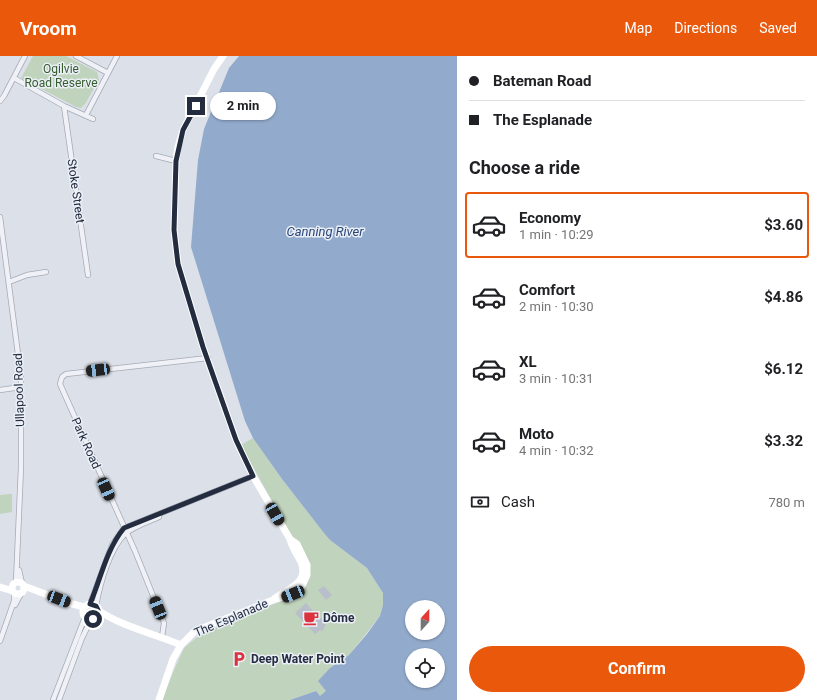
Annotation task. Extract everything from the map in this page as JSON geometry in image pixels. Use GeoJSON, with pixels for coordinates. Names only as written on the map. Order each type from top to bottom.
{"type":"FeatureCollection","features":[{"type":"Feature","properties":{"kind":"street"},"geometry":{"type":"LineString","coordinates":[[0,101],[25,56]]}},
{"type":"Feature","properties":{"kind":"street"},"geometry":{"type":"LineString","coordinates":[[76,56],[108,73]]}},
{"type":"Feature","properties":{"kind":"street"},"geometry":{"type":"LineString","coordinates":[[86,115],[118,56]]}},
{"type":"Feature","properties":{"kind":"street","name":"The Esplanade"},"geometry":{"type":"LineString","coordinates":[[159,700],[173,660],[181,645],[195,631],[273,600],[293,594],[302,586],[307,575],[307,565],[301,551],[297,544],[290,539],[253,476],[236,440],[178,264],[174,230],[176,161],[183,130],[214,69],[223,56]]}},
{"type":"Feature","properties":{"kind":"street"},"geometry":{"type":"LineString","coordinates":[[14,78],[64,106],[92,119]]}},
{"type":"Feature","properties":{"kind":"street","name":"Stoke Street"},"geometry":{"type":"LineString","coordinates":[[64,106],[88,275]]}},
{"type":"Feature","properties":{"kind":"street"},"geometry":{"type":"LineString","coordinates":[[156,156],[176,161]]}},
{"type":"Feature","properties":{"kind":"street","name":"Ullapool Road"},"geometry":{"type":"LineString","coordinates":[[0,217],[19,355],[21,387],[18,588]]}},
{"type":"Feature","properties":{"kind":"street"},"geometry":{"type":"LineString","coordinates":[[9,282],[27,275],[46,272]]}},
{"type":"Feature","properties":{"kind":"street","name":"Park Road"},"geometry":{"type":"LineString","coordinates":[[162,636],[164,623],[135,551],[60,384],[62,377],[66,374],[208,358]]}},
{"type":"Feature","properties":{"kind":"street"},"geometry":{"type":"LineString","coordinates":[[0,390],[21,387]]}},
{"type":"Feature","properties":{"kind":"street"},"geometry":{"type":"LineString","coordinates":[[59,700],[84,633],[109,550],[114,541],[125,531],[160,517],[161,514],[253,476]]}},
{"type":"Feature","properties":{"kind":"street"},"geometry":{"type":"LineString","coordinates":[[53,700],[114,549],[125,531]]}},
{"type":"Feature","properties":{"kind":"street"},"geometry":{"type":"LineString","coordinates":[[120,540],[130,544],[135,551]]}},
{"type":"Feature","properties":{"kind":"street"},"geometry":{"type":"LineString","coordinates":[[0,586],[39,592],[162,636],[181,645]]}},
{"type":"Feature","properties":{"kind":"street"},"geometry":{"type":"LineString","coordinates":[[0,641],[10,616],[18,588]]}},
{"type":"Feature","properties":{"kind":"green space","name":"Ogilvie Road Reserve"},"geometry":{"type":"Polygon","coordinates":[[[33,56],[66,56],[97,72],[99,80],[85,104],[81,108],[76,107],[21,78],[33,56]]]}},
{"type":"Feature","properties":{"kind":"green space"},"geometry":{"type":"Polygon","coordinates":[[[253,438],[282,479],[330,540],[367,568],[383,593],[383,605],[380,616],[349,655],[330,668],[319,682],[327,691],[320,696],[316,691],[290,700],[162,700],[184,648],[196,638],[220,625],[289,598],[306,575],[303,557],[241,445],[253,438]]]}},
{"type":"Feature","properties":{"kind":"green space"},"geometry":{"type":"Polygon","coordinates":[[[12,494],[12,512],[0,514],[0,495],[12,494]]]}},
{"type":"Feature","properties":{"kind":"water","name":"Canning River"},"geometry":{"type":"Polygon","coordinates":[[[239,56],[457,56],[457,700],[290,700],[316,691],[320,696],[326,691],[318,681],[330,668],[349,655],[367,634],[380,616],[383,605],[383,593],[367,568],[330,540],[324,533],[282,479],[253,438],[245,421],[191,247],[198,160],[204,129],[229,68],[239,56]]]}},
{"type":"Feature","properties":{"kind":"building","name":"Dôme"},"geometry":{"type":"Polygon","coordinates":[[[324,586],[332,595],[326,600],[318,590],[324,586]]]}},
{"type":"Feature","properties":{"kind":"building","name":"Dôme"},"geometry":{"type":"Polygon","coordinates":[[[306,603],[318,617],[326,623],[323,631],[320,630],[315,634],[295,613],[306,603]]]}},
{"type":"Feature","properties":{"kind":"place","name":"Dôme"},"geometry":{"type":"Point","coordinates":[311,618]}},
{"type":"Feature","properties":{"kind":"place","name":"Deep Water Point"},"geometry":{"type":"Point","coordinates":[239,659]}},
{"type":"Feature","properties":{"kind":"route"},"geometry":{"type":"LineString","coordinates":[[93,619],[97,617],[99,612],[96,606],[90,604],[92,597],[109,550],[124,528],[253,476],[236,440],[203,347],[178,264],[174,230],[176,161],[183,130],[196,106]]}}]}
